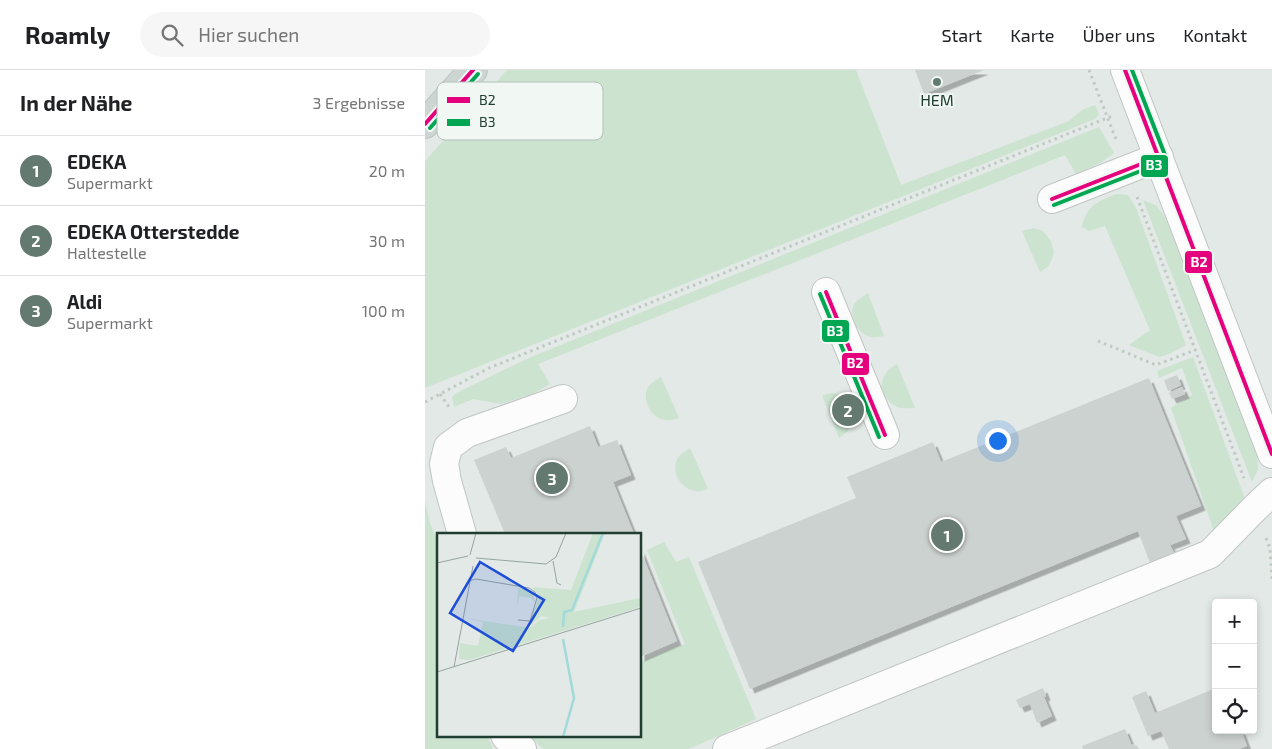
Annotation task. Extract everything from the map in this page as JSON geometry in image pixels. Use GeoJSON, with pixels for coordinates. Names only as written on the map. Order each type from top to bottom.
{"type":"FeatureCollection","features":[{"type":"Feature","properties":{"kind":"main road"},"geometry":{"type":"LineString","coordinates":[[462,82],[473,70]]}},
{"type":"Feature","properties":{"kind":"main road"},"geometry":{"type":"LineString","coordinates":[[425,124],[437,110]]}},
{"type":"Feature","properties":{"kind":"street"},"geometry":{"type":"LineString","coordinates":[[1125,70],[1272,454]]}},
{"type":"Feature","properties":{"kind":"street"},"geometry":{"type":"LineString","coordinates":[[1052,199],[1159,157]]}},
{"type":"Feature","properties":{"kind":"street"},"geometry":{"type":"LineString","coordinates":[[826,292],[885,435]]}},
{"type":"Feature","properties":{"kind":"street"},"geometry":{"type":"LineString","coordinates":[[462,533],[444,464],[448,447],[467,433],[563,399]]}},
{"type":"Feature","properties":{"kind":"street"},"geometry":{"type":"LineString","coordinates":[[727,749],[1210,554],[1263,500]]}},
{"type":"Feature","properties":{"kind":"street"},"geometry":{"type":"LineString","coordinates":[[506,736],[522,749]]}},
{"type":"Feature","properties":{"kind":"path"},"geometry":{"type":"LineString","coordinates":[[1089,70],[1195,350],[1263,500],[1270,548],[1272,580]]}},
{"type":"Feature","properties":{"kind":"path"},"geometry":{"type":"LineString","coordinates":[[425,402],[489,368],[1107,117],[1139,106]]}},
{"type":"Feature","properties":{"kind":"path"},"geometry":{"type":"LineString","coordinates":[[1098,341],[1156,365],[1195,350]]}},
{"type":"Feature","properties":{"kind":"green space"},"geometry":{"type":"Polygon","coordinates":[[[507,70],[856,70],[901,185],[1069,121],[1082,110],[1095,105],[1099,114],[1095,119],[425,388],[425,161],[444,140],[603,140],[603,82],[496,82],[507,70]]]}},
{"type":"Feature","properties":{"kind":"green space"},"geometry":{"type":"Polygon","coordinates":[[[1099,127],[1114,153],[1100,163],[1076,174],[1065,155],[538,364],[550,384],[532,394],[501,404],[473,399],[454,407],[452,397],[456,393],[531,357],[1099,127]]]}},
{"type":"Feature","properties":{"kind":"green space"},"geometry":{"type":"Polygon","coordinates":[[[1117,194],[1128,195],[1136,208],[1186,345],[1159,357],[1129,345],[1150,330],[1105,226],[1089,231],[1082,227],[1086,214],[1094,205],[1117,194]]]}},
{"type":"Feature","properties":{"kind":"green space"},"geometry":{"type":"Polygon","coordinates":[[[1143,200],[1157,206],[1166,219],[1257,454],[1258,469],[1252,482],[1143,200]]]}},
{"type":"Feature","properties":{"kind":"green space"},"geometry":{"type":"Polygon","coordinates":[[[1034,228],[1043,231],[1051,241],[1054,253],[1049,266],[1040,272],[1022,231],[1034,228]]]}},
{"type":"Feature","properties":{"kind":"green space"},"geometry":{"type":"Polygon","coordinates":[[[868,293],[884,336],[874,337],[862,333],[853,319],[852,314],[855,303],[868,293]]]}},
{"type":"Feature","properties":{"kind":"green space"},"geometry":{"type":"Polygon","coordinates":[[[1193,357],[1245,499],[1214,531],[1171,408],[1192,395],[1182,368],[1159,378],[1157,371],[1193,357]]]}},
{"type":"Feature","properties":{"kind":"green space"},"geometry":{"type":"Polygon","coordinates":[[[897,364],[915,408],[897,407],[885,396],[882,385],[883,380],[886,373],[897,364]]]}},
{"type":"Feature","properties":{"kind":"green space"},"geometry":{"type":"Polygon","coordinates":[[[661,377],[679,418],[662,419],[657,417],[649,408],[646,392],[652,383],[661,377]]]}},
{"type":"Feature","properties":{"kind":"green space"},"geometry":{"type":"Polygon","coordinates":[[[834,393],[843,396],[851,406],[853,418],[848,431],[839,438],[822,395],[834,393]]]}},
{"type":"Feature","properties":{"kind":"green space"},"geometry":{"type":"Polygon","coordinates":[[[690,448],[708,489],[691,490],[678,479],[675,468],[676,463],[678,458],[690,448]]]}},
{"type":"Feature","properties":{"kind":"green space"},"geometry":{"type":"Polygon","coordinates":[[[425,501],[430,523],[437,540],[437,736],[487,736],[493,749],[425,749],[425,501]]]}},
{"type":"Feature","properties":{"kind":"green space"},"geometry":{"type":"Polygon","coordinates":[[[664,542],[676,562],[689,557],[756,719],[689,749],[544,749],[529,736],[641,736],[641,662],[685,644],[647,550],[664,542]]]}},
{"type":"Feature","properties":{"kind":"building","name":"HEM"},"geometry":{"type":"Polygon","coordinates":[[[915,70],[984,70],[924,94],[915,70]]]}},
{"type":"Feature","properties":{"kind":"building"},"geometry":{"type":"Polygon","coordinates":[[[1177,375],[1181,385],[1168,391],[1164,380],[1177,375]]]}},
{"type":"Feature","properties":{"kind":"building"},"geometry":{"type":"Polygon","coordinates":[[[1149,378],[1201,506],[1176,516],[1186,539],[1170,545],[1174,553],[1150,563],[1138,531],[750,689],[698,562],[856,498],[847,477],[933,442],[941,462],[1149,378]]]}},
{"type":"Feature","properties":{"kind":"building"},"geometry":{"type":"Polygon","coordinates":[[[1182,387],[1185,394],[1172,399],[1169,393],[1182,387]]]}},
{"type":"Feature","properties":{"kind":"building"},"geometry":{"type":"Polygon","coordinates":[[[590,426],[598,447],[617,440],[631,475],[613,482],[634,533],[505,533],[474,460],[506,447],[511,458],[590,426]]]}},
{"type":"Feature","properties":{"kind":"building"},"geometry":{"type":"Polygon","coordinates":[[[641,551],[677,641],[641,657],[641,551]]]}},
{"type":"Feature","properties":{"kind":"building"},"geometry":{"type":"Polygon","coordinates":[[[1043,688],[1046,696],[1044,697],[1052,716],[1037,723],[1030,704],[1020,708],[1016,700],[1043,688]]]}},
{"type":"Feature","properties":{"kind":"building"},"geometry":{"type":"Polygon","coordinates":[[[1212,690],[1212,734],[1242,734],[1247,746],[1239,749],[1169,749],[1161,731],[1148,736],[1132,697],[1146,691],[1155,713],[1212,690]]]}},
{"type":"Feature","properties":{"kind":"building"},"geometry":{"type":"Polygon","coordinates":[[[1125,729],[1131,744],[1139,749],[1083,749],[1082,746],[1125,729]]]}},
{"type":"Feature","properties":{"kind":"transit line","name":"B2"},"geometry":{"type":"LineString","coordinates":[[462,82],[473,70]]}},
{"type":"Feature","properties":{"kind":"transit line","name":"B2"},"geometry":{"type":"LineString","coordinates":[[1125,70],[1272,454]]}},
{"type":"Feature","properties":{"kind":"transit line","name":"B3"},"geometry":{"type":"LineString","coordinates":[[1054,205],[1161,163],[1164,160],[1165,155],[1132,70]]}},
{"type":"Feature","properties":{"kind":"transit line","name":"B3"},"geometry":{"type":"LineString","coordinates":[[471,82],[478,74]]}},
{"type":"Feature","properties":{"kind":"transit line","name":"B2"},"geometry":{"type":"LineString","coordinates":[[425,124],[437,110]]}},
{"type":"Feature","properties":{"kind":"transit line","name":"B3"},"geometry":{"type":"LineString","coordinates":[[430,128],[437,120]]}},
{"type":"Feature","properties":{"kind":"transit line","name":"B2"},"geometry":{"type":"LineString","coordinates":[[1052,199],[1159,157]]}},
{"type":"Feature","properties":{"kind":"transit line","name":"B2"},"geometry":{"type":"LineString","coordinates":[[826,292],[885,435]]}},
{"type":"Feature","properties":{"kind":"transit line","name":"B3"},"geometry":{"type":"LineString","coordinates":[[820,294],[879,437]]}},
{"type":"Feature","properties":{"kind":"place","name":"HEM"},"geometry":{"type":"Point","coordinates":[937,82]}},
{"type":"Feature","properties":{"kind":"place","name":"EDEKA Otterstedde"},"geometry":{"type":"Point","coordinates":[848,410]}},
{"type":"Feature","properties":{"kind":"place","name":"Aldi"},"geometry":{"type":"Point","coordinates":[552,478]}},
{"type":"Feature","properties":{"kind":"place","name":"EDEKA"},"geometry":{"type":"Point","coordinates":[947,535]}}]}
